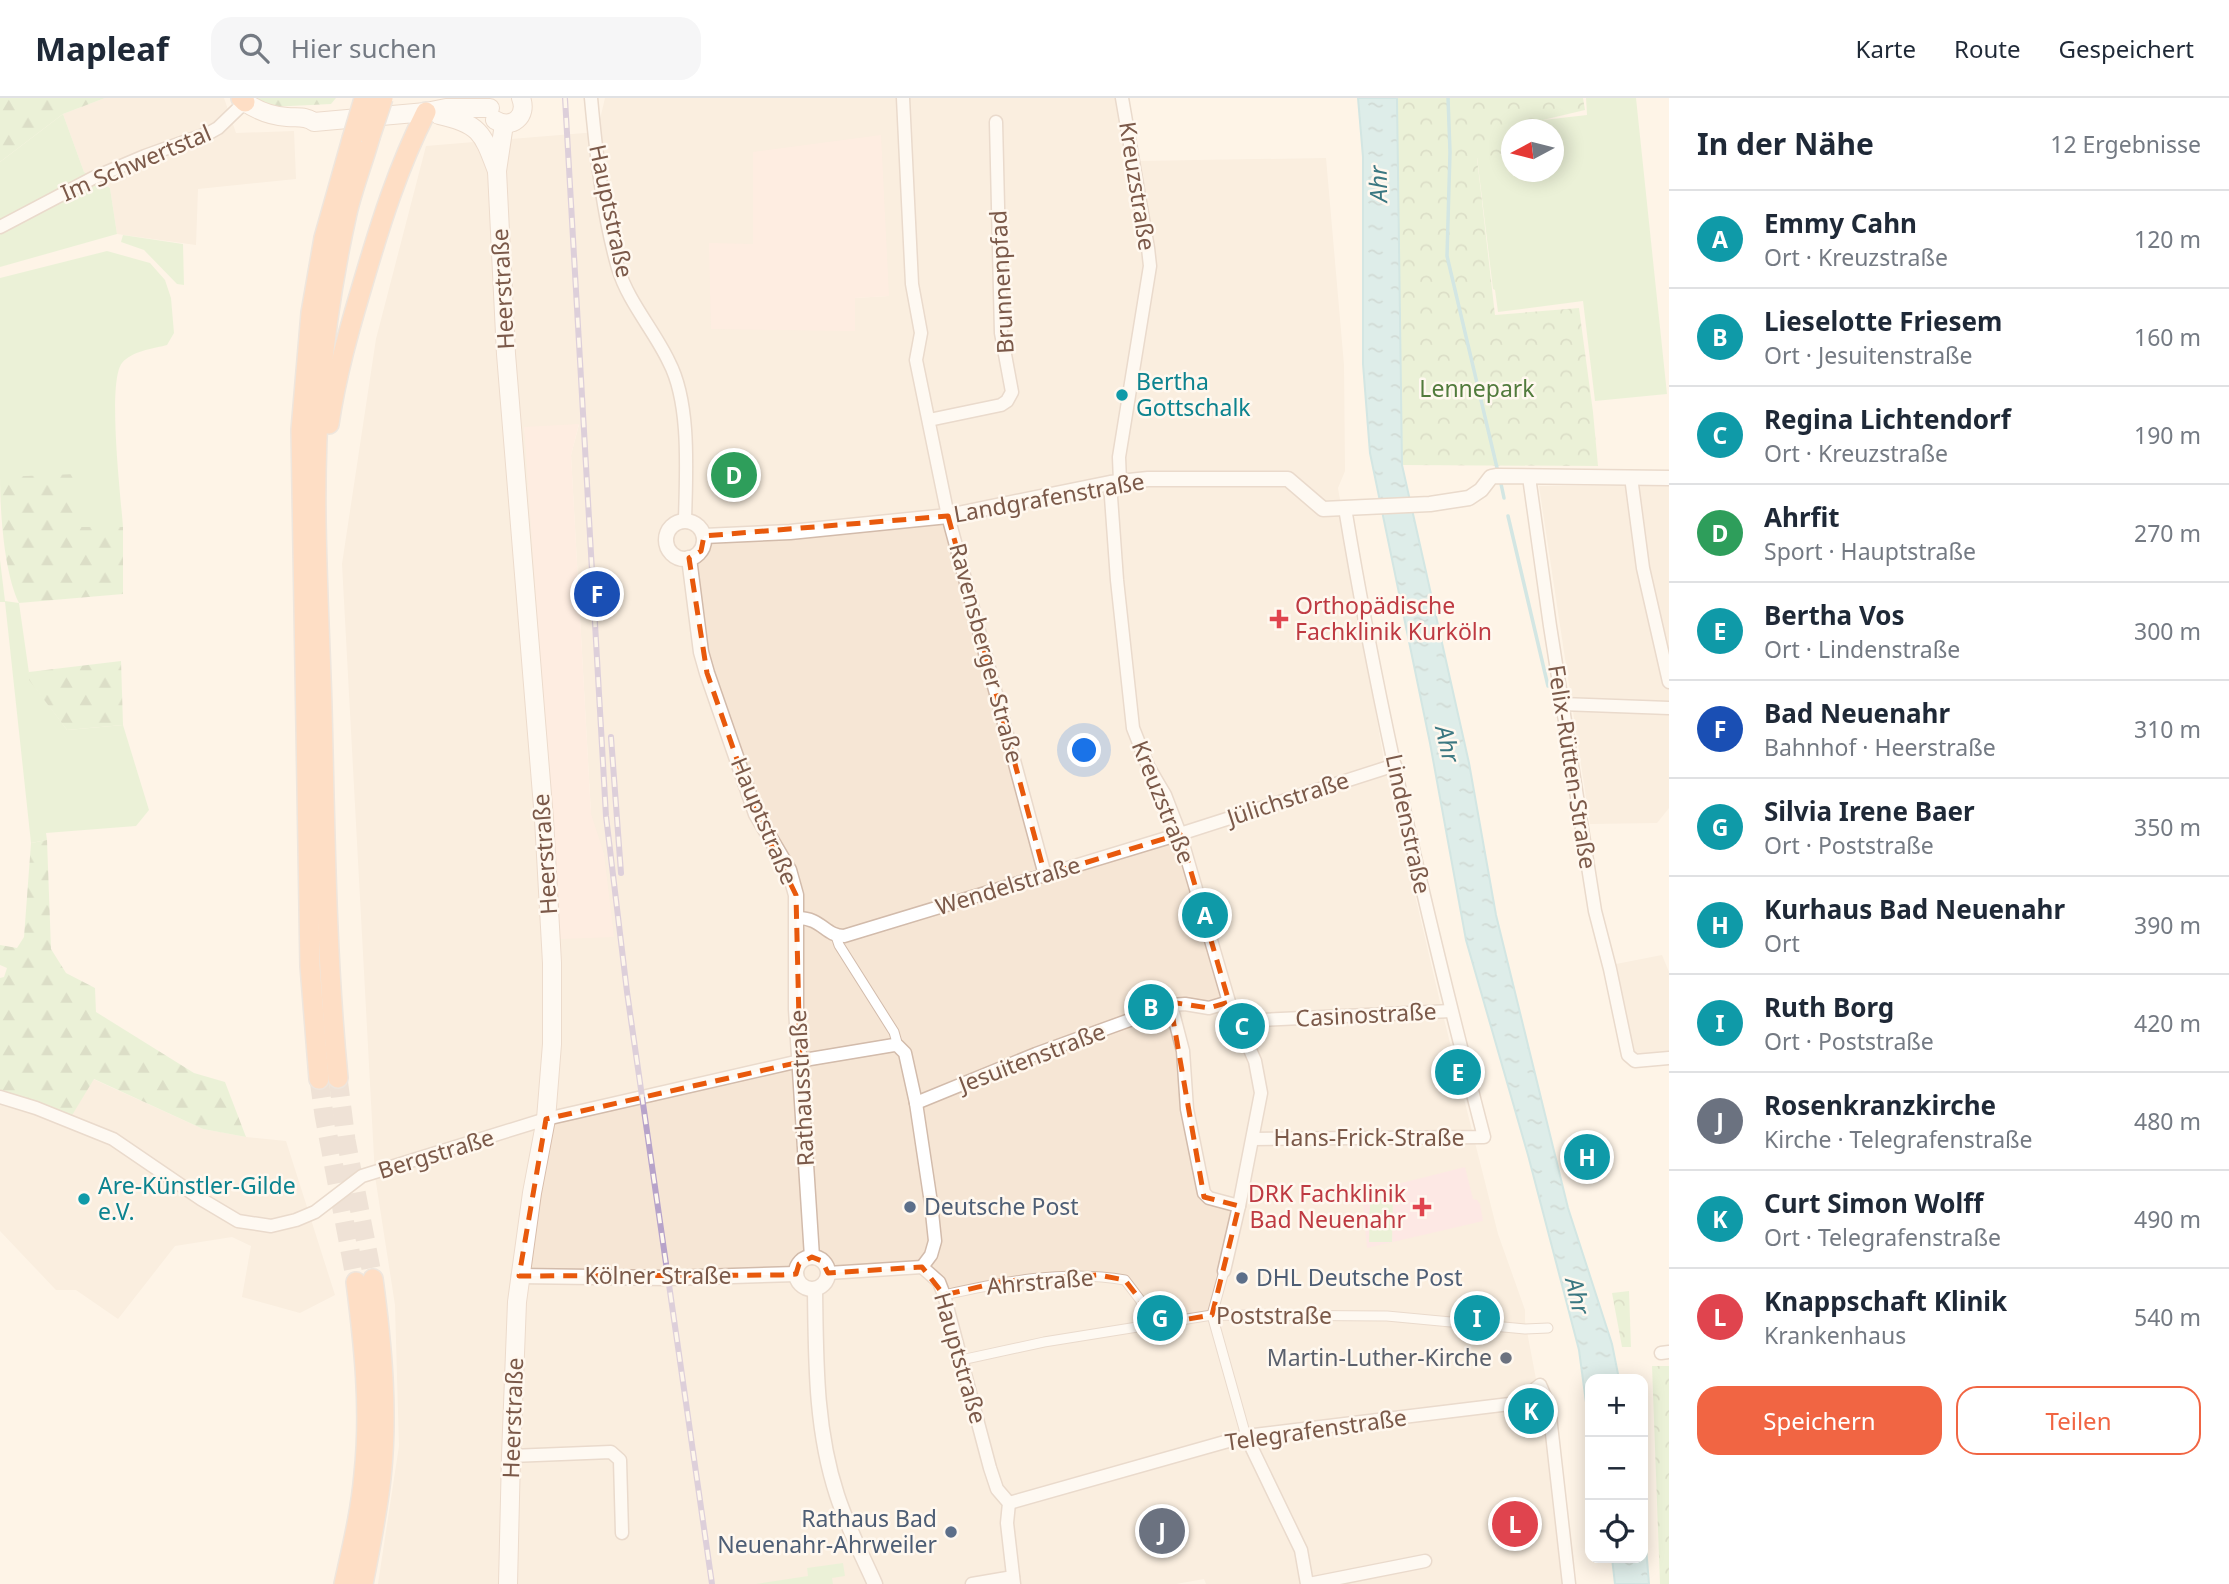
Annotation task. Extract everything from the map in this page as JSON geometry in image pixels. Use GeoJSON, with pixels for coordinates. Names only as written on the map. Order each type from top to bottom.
{"type":"FeatureCollection","features":[{"type":"Feature","properties":{"kind":"highway"},"geometry":{"type":"LineString","coordinates":[[364,98],[361,138],[328,311],[320,392],[317,483],[331,1007],[328,1078],[310,966],[301,430],[313,301],[324,238],[361,138],[383,98]]}},
{"type":"Feature","properties":{"kind":"highway"},"geometry":{"type":"LineString","coordinates":[[317,483],[326,449],[339,364],[382,217],[427,104]]}},
{"type":"Feature","properties":{"kind":"highway"},"geometry":{"type":"LineString","coordinates":[[344,1584],[364,1475],[367,1433],[364,1280],[382,1353],[384,1433],[376,1518],[363,1584]]}},
{"type":"Feature","properties":{"kind":"main road","name":"Im Schwertstal"},"geometry":{"type":"LineString","coordinates":[[243,100],[267,114],[308,118],[314,122],[461,98]]}},
{"type":"Feature","properties":{"kind":"main road"},"geometry":{"type":"LineString","coordinates":[[487,101],[496,120],[504,124],[515,122],[522,114],[524,109],[521,98]]}},
{"type":"Feature","properties":{"kind":"main road","name":"Im Schwertstal"},"geometry":{"type":"LineString","coordinates":[[427,104],[446,108],[487,101]]}},
{"type":"Feature","properties":{"kind":"main road"},"geometry":{"type":"LineString","coordinates":[[427,104],[480,132],[497,171]]}},
{"type":"Feature","properties":{"kind":"main road","name":"Heerstraße"},"geometry":{"type":"LineString","coordinates":[[504,124],[497,171],[506,354],[552,962],[552,1044],[546,1119],[519,1276],[508,1584]]}},
{"type":"Feature","properties":{"kind":"street","name":"Hauptstraße"},"geometry":{"type":"LineString","coordinates":[[591,98],[597,158],[619,270],[632,299],[671,364],[679,388],[687,470],[685,521]]}},
{"type":"Feature","properties":{"kind":"street","name":"Ravensberger Straße"},"geometry":{"type":"LineString","coordinates":[[903,98],[912,284],[922,333],[916,360],[948,516],[1045,876]]}},
{"type":"Feature","properties":{"kind":"street","name":"Kreuzstraße"},"geometry":{"type":"LineString","coordinates":[[1122,98],[1150,266],[1115,482],[1117,580],[1133,728],[1148,766],[1165,794],[1180,834],[1229,1002],[1255,1061],[1261,1093],[1239,1206],[1212,1315]]}},
{"type":"Feature","properties":{"kind":"street","name":"Im Schwertstal"},"geometry":{"type":"LineString","coordinates":[[0,227],[93,178],[145,156],[209,134],[218,128],[243,100]]}},
{"type":"Feature","properties":{"kind":"street","name":"Brunnenpfad"},"geometry":{"type":"LineString","coordinates":[[929,420],[1001,405],[1007,401],[1012,391],[1001,333],[996,122]]}},
{"type":"Feature","properties":{"kind":"street","name":"Landgrafenstraße"},"geometry":{"type":"LineString","coordinates":[[704,536],[790,533],[948,516],[1115,482],[1148,479],[1287,479],[1323,509],[1430,504],[1469,498],[1491,477],[1499,476],[1669,478]]}},
{"type":"Feature","properties":{"kind":"street","name":"Felix-Rütten-Straße"},"geometry":{"type":"LineString","coordinates":[[1529,477],[1595,911],[1628,1055],[1635,1061],[1669,1058]]}},
{"type":"Feature","properties":{"kind":"street"},"geometry":{"type":"LineString","coordinates":[[1631,477],[1643,568],[1669,682]]}},
{"type":"Feature","properties":{"kind":"street","name":"Lindenstraße"},"geometry":{"type":"LineString","coordinates":[[1345,508],[1368,644],[1451,1012],[1484,1137]]}},
{"type":"Feature","properties":{"kind":"street"},"geometry":{"type":"LineString","coordinates":[[685,521],[699,526],[704,536],[701,551],[689,558],[674,555],[666,541],[671,527],[677,522],[685,521]]}},
{"type":"Feature","properties":{"kind":"street","name":"Hauptstraße"},"geometry":{"type":"LineString","coordinates":[[689,558],[701,652],[707,673],[757,814],[789,870],[798,918]]}},
{"type":"Feature","properties":{"kind":"street"},"geometry":{"type":"LineString","coordinates":[[1562,704],[1669,708]]}},
{"type":"Feature","properties":{"kind":"street","name":"Jülichstraße"},"geometry":{"type":"LineString","coordinates":[[1180,834],[1395,765]]}},
{"type":"Feature","properties":{"kind":"street","name":"Wendelstraße"},"geometry":{"type":"LineString","coordinates":[[836,936],[844,936],[1180,834]]}},
{"type":"Feature","properties":{"kind":"street"},"geometry":{"type":"LineString","coordinates":[[798,918],[815,920],[836,936]]}},
{"type":"Feature","properties":{"kind":"street","name":"Rathausstraße"},"geometry":{"type":"LineString","coordinates":[[798,918],[796,974],[812,1257]]}},
{"type":"Feature","properties":{"kind":"street","name":"Hauptstraße"},"geometry":{"type":"LineString","coordinates":[[836,936],[839,946],[894,1032],[902,1050],[916,1103],[935,1241],[931,1255],[922,1267],[939,1282],[944,1295],[997,1489],[1009,1503],[1007,1523],[1014,1581]]}},
{"type":"Feature","properties":{"kind":"street","name":"Jesuitenstraße"},"geometry":{"type":"LineString","coordinates":[[916,1103],[1036,1054],[1171,1005],[1209,1008],[1229,1002]]}},
{"type":"Feature","properties":{"kind":"street"},"geometry":{"type":"LineString","coordinates":[[1171,1005],[1183,1051],[1187,1109],[1204,1193],[1209,1198],[1239,1206]]}},
{"type":"Feature","properties":{"kind":"street","name":"Casinostraße"},"geometry":{"type":"LineString","coordinates":[[1239,1021],[1451,1012]]}},
{"type":"Feature","properties":{"kind":"street","name":"Bergstraße"},"geometry":{"type":"LineString","coordinates":[[0,1097],[36,1108],[113,1139],[238,1221],[271,1226],[315,1212],[362,1176],[546,1119],[800,1061],[889,1045],[902,1050]]}},
{"type":"Feature","properties":{"kind":"street","name":"Hans-Frick-Straße"},"geometry":{"type":"LineString","coordinates":[[1253,1139],[1484,1137]]}},
{"type":"Feature","properties":{"kind":"street"},"geometry":{"type":"LineString","coordinates":[[812,1257],[822,1261],[828,1273],[825,1282],[815,1289],[802,1285],[796,1274],[799,1264],[812,1257]]}},
{"type":"Feature","properties":{"kind":"street"},"geometry":{"type":"LineString","coordinates":[[828,1273],[922,1267]]}},
{"type":"Feature","properties":{"kind":"street","name":"Kölner Straße"},"geometry":{"type":"LineString","coordinates":[[519,1276],[669,1278],[796,1274]]}},
{"type":"Feature","properties":{"kind":"street","name":"Ahrstraße"},"geometry":{"type":"LineString","coordinates":[[944,1295],[1004,1282],[1098,1275],[1125,1280],[1142,1301],[1147,1326]]}},
{"type":"Feature","properties":{"kind":"street"},"geometry":{"type":"LineString","coordinates":[[815,1289],[816,1378],[827,1460],[838,1497],[875,1584]]}},
{"type":"Feature","properties":{"kind":"street"},"geometry":{"type":"LineString","coordinates":[[1212,1315],[1245,1436],[1301,1550],[1308,1584],[1425,1561]]}},
{"type":"Feature","properties":{"kind":"street","name":"Poststraße"},"geometry":{"type":"LineString","coordinates":[[961,1360],[1044,1342],[1212,1315],[1387,1316],[1525,1329],[1548,1328]]}},
{"type":"Feature","properties":{"kind":"street","name":"Telegrafenstraße"},"geometry":{"type":"LineString","coordinates":[[1009,1503],[1245,1436],[1518,1403],[1539,1385],[1547,1401],[1550,1416],[1569,1584]]}},
{"type":"Feature","properties":{"kind":"street"},"geometry":{"type":"LineString","coordinates":[[511,1456],[611,1452],[620,1460],[622,1533]]}},
{"type":"Feature","properties":{"kind":"street"},"geometry":{"type":"LineString","coordinates":[[972,1584],[1014,1581]]}},
{"type":"Feature","properties":{"kind":"highlighted area"},"geometry":{"type":"Polygon","coordinates":[[[948,516],[1045,875],[1180,834],[1229,1002],[1209,1008],[1170,1002],[1204,1197],[1239,1206],[1212,1315],[1147,1326],[1141,1301],[1125,1280],[1098,1275],[1004,1281],[944,1295],[922,1267],[828,1273],[822,1261],[812,1257],[799,1264],[796,1274],[782,1275],[519,1276],[546,1119],[800,1062],[796,895],[756,814],[707,673],[689,558],[701,551],[704,536],[948,516]]]}},
{"type":"Feature","properties":{"kind":"shaded area"},"geometry":{"type":"Polygon","coordinates":[[[105,98],[224,98],[236,133],[294,131],[296,179],[198,189],[196,245],[117,234],[110,188],[84,172],[63,114],[105,98]]]}},
{"type":"Feature","properties":{"kind":"shaded area"},"geometry":{"type":"Polygon","coordinates":[[[605,98],[1127,98],[1138,161],[1326,158],[1344,365],[1345,471],[1338,488],[1385,767],[1498,1234],[1525,1310],[1543,1416],[1563,1584],[1206,1584],[1204,1579],[1176,1584],[378,1584],[399,1446],[395,1305],[375,1176],[342,564],[376,339],[426,146],[597,132],[605,98]],[[709,244],[855,298],[889,296],[753,244],[709,244]],[[579,425],[524,428],[591,813],[571,455],[579,425]]]}},
{"type":"Feature","properties":{"kind":"shaded area"},"geometry":{"type":"Polygon","coordinates":[[[881,135],[889,296],[855,298],[855,331],[711,329],[709,243],[753,244],[753,152],[881,135]]]}},
{"type":"Feature","properties":{"kind":"shaded area"},"geometry":{"type":"Polygon","coordinates":[[[579,424],[571,455],[591,814],[604,854],[614,937],[560,939],[524,427],[579,424]]]}},
{"type":"Feature","properties":{"kind":"shaded area"},"geometry":{"type":"Polygon","coordinates":[[[1539,486],[1669,486],[1669,808],[1657,823],[1590,824],[1539,486]]]}},
{"type":"Feature","properties":{"kind":"shaded area"},"geometry":{"type":"Polygon","coordinates":[[[1662,955],[1669,972],[1669,1055],[1644,1058],[1633,1053],[1616,964],[1662,955]]]}},
{"type":"Feature","properties":{"kind":"shaded area"},"geometry":{"type":"Polygon","coordinates":[[[93,1079],[203,1129],[286,1141],[335,1295],[300,1313],[242,1297],[251,1246],[232,1237],[175,1246],[118,1319],[76,1290],[56,1290],[0,1231],[0,1095],[93,1079]]]}},
{"type":"Feature","properties":{"kind":"shaded area","name":"DRK Fachklinik Bad Neuenahr"},"geometry":{"type":"Polygon","coordinates":[[[1465,1167],[1473,1199],[1480,1204],[1483,1221],[1367,1248],[1362,1193],[1465,1167]]]}},
{"type":"Feature","properties":{"kind":"green space"},"geometry":{"type":"Polygon","coordinates":[[[0,98],[105,98],[63,114],[0,162],[0,98]]]}},
{"type":"Feature","properties":{"kind":"green space"},"geometry":{"type":"Polygon","coordinates":[[[257,98],[336,98],[331,104],[270,107],[257,98]]]}},
{"type":"Feature","properties":{"kind":"green space","name":"Lennepark"},"geometry":{"type":"Polygon","coordinates":[[[1397,98],[1583,98],[1585,110],[1547,119],[1501,119],[1501,154],[1477,158],[1495,315],[1579,308],[1598,466],[1402,465],[1397,98]]]}},
{"type":"Feature","properties":{"kind":"green space"},"geometry":{"type":"Polygon","coordinates":[[[1586,98],[1636,98],[1667,394],[1595,401],[1583,301],[1498,312],[1477,157],[1501,153],[1501,182],[1564,182],[1564,119],[1552,119],[1587,115],[1586,98]]]}},
{"type":"Feature","properties":{"kind":"green space"},"geometry":{"type":"Polygon","coordinates":[[[63,114],[84,172],[110,188],[117,234],[0,267],[0,162],[63,114]]]}},
{"type":"Feature","properties":{"kind":"green space"},"geometry":{"type":"Polygon","coordinates":[[[123,235],[183,244],[184,285],[177,284],[144,250],[121,242],[123,235]]]}},
{"type":"Feature","properties":{"kind":"green space"},"geometry":{"type":"Polygon","coordinates":[[[107,251],[150,263],[165,280],[171,298],[174,333],[167,345],[126,359],[118,374],[115,416],[123,527],[81,527],[0,477],[0,278],[107,251]]]}},
{"type":"Feature","properties":{"kind":"green space"},"geometry":{"type":"Polygon","coordinates":[[[76,474],[81,527],[123,527],[123,594],[19,603],[6,559],[0,477],[76,474]]]}},
{"type":"Feature","properties":{"kind":"green space"},"geometry":{"type":"Polygon","coordinates":[[[0,560],[5,601],[19,603],[30,680],[67,730],[123,725],[149,810],[136,826],[46,833],[47,840],[31,843],[5,602],[0,602],[0,560]]]}},
{"type":"Feature","properties":{"kind":"green space"},"geometry":{"type":"Polygon","coordinates":[[[121,661],[123,725],[67,730],[29,680],[29,672],[121,661]]]}},
{"type":"Feature","properties":{"kind":"green space"},"geometry":{"type":"Polygon","coordinates":[[[47,840],[51,949],[66,973],[95,988],[96,1012],[194,1073],[225,1082],[246,1137],[203,1129],[94,1079],[71,1117],[0,1095],[0,978],[4,977],[7,968],[0,965],[0,945],[17,948],[24,937],[31,843],[47,840]]]}},
{"type":"Feature","properties":{"kind":"green space"},"geometry":{"type":"Polygon","coordinates":[[[1370,1199],[1393,1200],[1392,1242],[1369,1242],[1370,1199]]]}},
{"type":"Feature","properties":{"kind":"green space"},"geometry":{"type":"Polygon","coordinates":[[[1629,1291],[1631,1347],[1622,1347],[1612,1293],[1629,1291]]]}},
{"type":"Feature","properties":{"kind":"green space"},"geometry":{"type":"Polygon","coordinates":[[[1652,1366],[1669,1366],[1669,1584],[1660,1584],[1652,1366]]]}},
{"type":"Feature","properties":{"kind":"green space"},"geometry":{"type":"Polygon","coordinates":[[[843,1563],[845,1576],[832,1578],[833,1584],[756,1584],[808,1576],[807,1568],[843,1563]]]}},
{"type":"Feature","properties":{"kind":"water","name":"Ahr"},"geometry":{"type":"Polygon","coordinates":[[[1358,98],[1397,98],[1402,465],[1469,763],[1496,915],[1568,1208],[1612,1344],[1618,1374],[1585,1374],[1585,1395],[1579,1350],[1528,1155],[1466,940],[1430,743],[1370,453],[1363,364],[1363,157],[1358,98]]]}},
{"type":"Feature","properties":{"kind":"water"},"geometry":{"type":"Polygon","coordinates":[[[1613,1563],[1647,1563],[1649,1584],[1615,1584],[1613,1563]]]}},
{"type":"Feature","properties":{"kind":"waterway"},"geometry":{"type":"LineString","coordinates":[[1448,98],[1450,152],[1447,256],[1498,472]]}},
{"type":"Feature","properties":{"kind":"waterway"},"geometry":{"type":"LineString","coordinates":[[1500,479],[1504,498]]}},
{"type":"Feature","properties":{"kind":"waterway"},"geometry":{"type":"LineString","coordinates":[[1508,516],[1548,686]]}},
{"type":"Feature","properties":{"kind":"tunnel"},"geometry":{"type":"LineString","coordinates":[[338,1078],[346,1140],[373,1279]]}},
{"type":"Feature","properties":{"kind":"tunnel"},"geometry":{"type":"LineString","coordinates":[[319,1079],[356,1282]]}},
{"type":"Feature","properties":{"kind":"railway"},"geometry":{"type":"LineString","coordinates":[[565,98],[606,816],[627,992],[712,1584]]}},
{"type":"Feature","properties":{"kind":"railway"},"geometry":{"type":"LineString","coordinates":[[611,737],[621,873]]}},
{"type":"Feature","properties":{"kind":"place","name":"Bertha Gottschalk"},"geometry":{"type":"Point","coordinates":[1122,395]}},
{"type":"Feature","properties":{"kind":"place","name":"Ahrfit"},"geometry":{"type":"Point","coordinates":[734,475]}},
{"type":"Feature","properties":{"kind":"place","name":"Bad Neuenahr"},"geometry":{"type":"Point","coordinates":[597,594]}},
{"type":"Feature","properties":{"kind":"place","name":"Orthopädische Fachklinik Kurköln"},"geometry":{"type":"Point","coordinates":[1279,619]}},
{"type":"Feature","properties":{"kind":"place","name":"Emmy Cahn"},"geometry":{"type":"Point","coordinates":[1205,915]}},
{"type":"Feature","properties":{"kind":"place","name":"Lieselotte Friesem"},"geometry":{"type":"Point","coordinates":[1151,1007]}},
{"type":"Feature","properties":{"kind":"place","name":"Regina Lichtendorf"},"geometry":{"type":"Point","coordinates":[1242,1026]}},
{"type":"Feature","properties":{"kind":"place","name":"Bertha Vos"},"geometry":{"type":"Point","coordinates":[1458,1072]}},
{"type":"Feature","properties":{"kind":"place","name":"Kurhaus Bad Neuenahr"},"geometry":{"type":"Point","coordinates":[1587,1157]}},
{"type":"Feature","properties":{"kind":"place","name":"Are-Künstler-Gilde e.V."},"geometry":{"type":"Point","coordinates":[84,1199]}},
{"type":"Feature","properties":{"kind":"place","name":"Deutsche Post"},"geometry":{"type":"Point","coordinates":[910,1207]}},
{"type":"Feature","properties":{"kind":"place","name":"DRK Fachklinik Bad Neuenahr"},"geometry":{"type":"Point","coordinates":[1422,1207]}},
{"type":"Feature","properties":{"kind":"place","name":"DHL Deutsche Post"},"geometry":{"type":"Point","coordinates":[1242,1278]}},
{"type":"Feature","properties":{"kind":"place","name":"Silvia Irene Baer"},"geometry":{"type":"Point","coordinates":[1160,1318]}},
{"type":"Feature","properties":{"kind":"place","name":"Ruth Borg"},"geometry":{"type":"Point","coordinates":[1477,1318]}},
{"type":"Feature","properties":{"kind":"place","name":"Martin-Luther-Kirche"},"geometry":{"type":"Point","coordinates":[1506,1358]}},
{"type":"Feature","properties":{"kind":"place","name":"Curt Simon Wolff"},"geometry":{"type":"Point","coordinates":[1531,1411]}},
{"type":"Feature","properties":{"kind":"place","name":"Knappschaft Klinik"},"geometry":{"type":"Point","coordinates":[1515,1524]}},
{"type":"Feature","properties":{"kind":"place","name":"Rosenkranzkirche"},"geometry":{"type":"Point","coordinates":[1162,1531]}},
{"type":"Feature","properties":{"kind":"place","name":"Rathaus Bad Neuenahr-Ahrweiler"},"geometry":{"type":"Point","coordinates":[951,1532]}}]}
